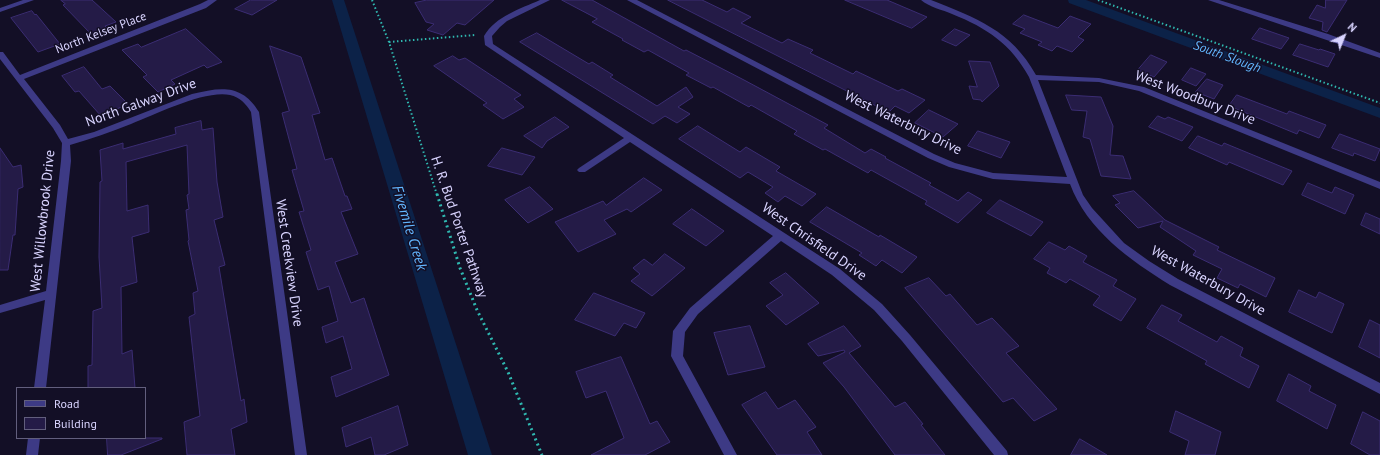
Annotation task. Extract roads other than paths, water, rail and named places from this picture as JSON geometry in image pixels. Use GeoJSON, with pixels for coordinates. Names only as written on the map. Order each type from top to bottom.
{"type":"FeatureCollection","features":[{"type":"Feature","properties":{"kind":"street"},"geometry":{"type":"LineString","coordinates":[[0,10],[30,0]]}},
{"type":"Feature","properties":{"kind":"street","name":"North Kelsey Place"},"geometry":{"type":"LineString","coordinates":[[19,78],[203,6],[213,0]]}},
{"type":"Feature","properties":{"kind":"street","name":"West Chrisfield Drive"},"geometry":{"type":"LineString","coordinates":[[546,0],[493,28],[488,37],[489,45],[836,272],[878,307],[906,338],[1002,455]]}},
{"type":"Feature","properties":{"kind":"street","name":"West Waterbury Drive"},"geometry":{"type":"LineString","coordinates":[[631,0],[924,152],[952,165],[993,176],[1073,181],[1079,196],[1090,214],[1105,232],[1125,250],[1149,267],[1174,282],[1380,389]]}},
{"type":"Feature","properties":{"kind":"street"},"geometry":{"type":"LineString","coordinates":[[925,0],[966,16],[997,33],[1010,43],[1021,55],[1033,77],[1073,181]]}},
{"type":"Feature","properties":{"kind":"street"},"geometry":{"type":"LineString","coordinates":[[1212,0],[1325,36],[1380,56]]}},
{"type":"Feature","properties":{"kind":"street","name":"West Willowbrook Drive"},"geometry":{"type":"LineString","coordinates":[[0,54],[57,127],[66,143],[66,161],[40,387]]}},
{"type":"Feature","properties":{"kind":"street","name":"West Woodbury Drive"},"geometry":{"type":"LineString","coordinates":[[1033,77],[1099,80],[1141,89],[1380,186]]}},
{"type":"Feature","properties":{"kind":"street","name":"North Galway Drive"},"geometry":{"type":"LineString","coordinates":[[66,143],[97,134],[196,96],[226,91]]}},
{"type":"Feature","properties":{"kind":"street","name":"West Creekview Drive"},"geometry":{"type":"LineString","coordinates":[[226,91],[237,94],[251,103],[255,112],[301,455]]}},
{"type":"Feature","properties":{"kind":"street"},"geometry":{"type":"LineString","coordinates":[[582,170],[630,138]]}},
{"type":"Feature","properties":{"kind":"street"},"geometry":{"type":"LineString","coordinates":[[731,455],[677,356],[679,331],[694,311],[781,235]]}},
{"type":"Feature","properties":{"kind":"street"},"geometry":{"type":"LineString","coordinates":[[0,309],[51,294]]}},
{"type":"Feature","properties":{"kind":"street"},"geometry":{"type":"LineString","coordinates":[[32,455],[34,439]]}},
{"type":"Feature","properties":{"kind":"waterway","name":"Fivemile Creek"},"geometry":{"type":"LineString","coordinates":[[338,0],[480,455]]}},
{"type":"Feature","properties":{"kind":"waterway","name":"South Slough"},"geometry":{"type":"LineString","coordinates":[[1074,0],[1380,113]]}}]}
